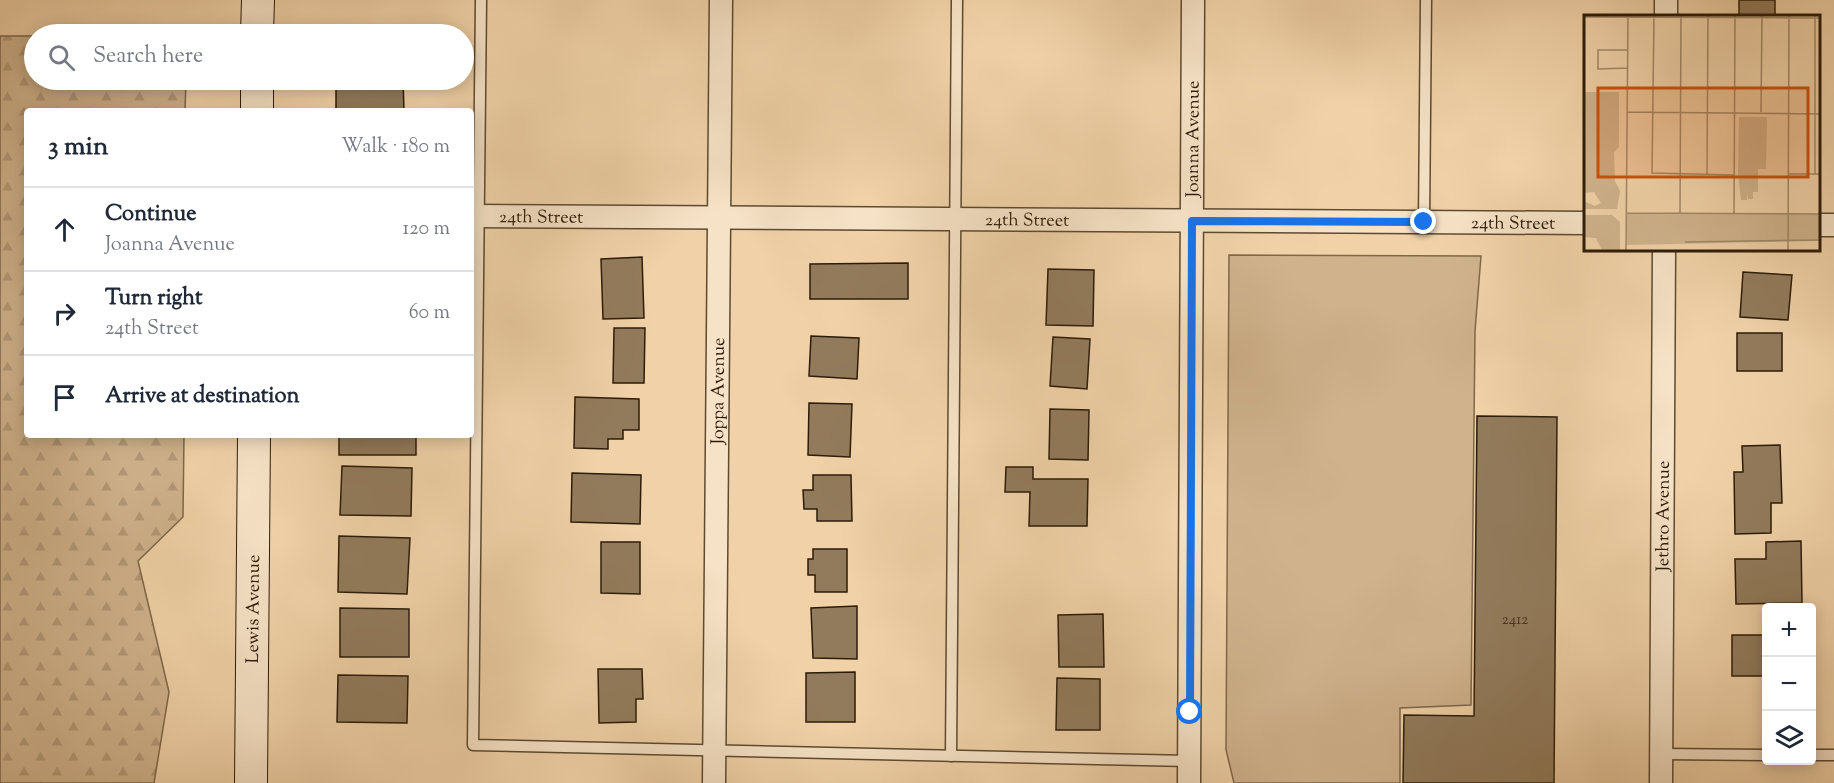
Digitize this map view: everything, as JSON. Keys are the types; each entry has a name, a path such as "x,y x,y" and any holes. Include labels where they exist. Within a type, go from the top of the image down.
{"main road":[{"path":"257,24 258,0"},
{"path":"257,90 257,108"},
{"name":"Lewis Avenue","path":"251,783 254,438"}],"street":[{"name":"Joppa Avenue","path":"714,783 721,0"},
{"name":"Joanna Avenue","path":"1189,772 1193,0"},
{"name":"24th Street","path":"475,216 1584,223"},
{"name":"Jethro Avenue","path":"1661,783 1664,250"}],"lane":[{"path":"482,0 475,216 473,745 951,756 1189,772"},
{"path":"951,756 957,0"},
{"path":"1424,222 1426,0"},
{"path":"1661,754 1762,755"},
{"path":"1816,755 1834,755"}],"green space":[{"path":"0,36 24,36 24,90 186,90 185,108 24,108 24,438 184,438 183,517 138,561 169,692 154,783 0,783"},
{"path":"1229,255 1481,256 1475,331 1471,705 1400,708 1400,783 1234,783 1226,750"}],"building":[{"path":"1739,0 1775,0 1775,15 1739,15"},
{"path":"336,90 403,90 404,108 336,108"},
{"path":"642,257 644,318 603,319 601,259"},
{"path":"908,263 908,299 810,299 810,264"},
{"path":"1048,269 1094,270 1093,326 1046,325"},
{"path":"1743,272 1792,275 1788,320 1740,317"},
{"path":"614,328 645,328 644,383 613,383"},
{"path":"1737,333 1782,333 1782,371 1737,371"},
{"path":"811,336 859,338 857,379 809,376"},
{"path":"1053,337 1090,339 1087,389 1050,386"},
{"path":"575,397 639,399 639,430 623,430 623,439 608,439 608,449 574,448"},
{"path":"809,403 852,404 850,457 808,455"},
{"path":"1050,409 1089,410 1088,460 1049,459"},
{"path":"1477,416 1557,417 1554,783 1403,783 1404,715 1474,716"},
{"path":"339,438 416,438 416,455 339,455"},
{"path":"1780,445 1782,503 1771,503 1771,533 1735,534 1734,472 1743,472 1742,446"},
{"path":"342,466 412,468 411,516 340,515"},
{"path":"1006,467 1033,467 1033,479 1088,479 1087,526 1029,526 1030,492 1005,492"},
{"path":"572,473 641,475 640,524 571,522"},
{"path":"813,475 851,475 852,521 817,521 817,509 804,509 803,490 813,490"},
{"path":"339,536 410,538 407,594 338,592"},
{"path":"1801,541 1802,603 1736,604 1735,559 1766,559 1766,542"},
{"path":"601,542 640,542 640,594 601,593"},
{"path":"813,549 847,549 847,592 815,592 815,575 808,575 808,559 813,559"},
{"path":"857,606 857,659 813,658 811,608"},
{"path":"340,608 409,609 409,657 340,657"},
{"path":"1103,614 1104,667 1059,667 1058,615"},
{"path":"1732,635 1762,635 1762,676 1732,676"},
{"path":"598,669 642,669 643,699 636,699 636,722 599,723"},
{"path":"855,672 855,722 806,722 806,673"},
{"path":"338,675 408,676 407,723 337,722"},
{"path":"1057,678 1100,679 1100,730 1056,730"}],"route":[{"path":"1190,712 1192,221 1424,222"}]}
